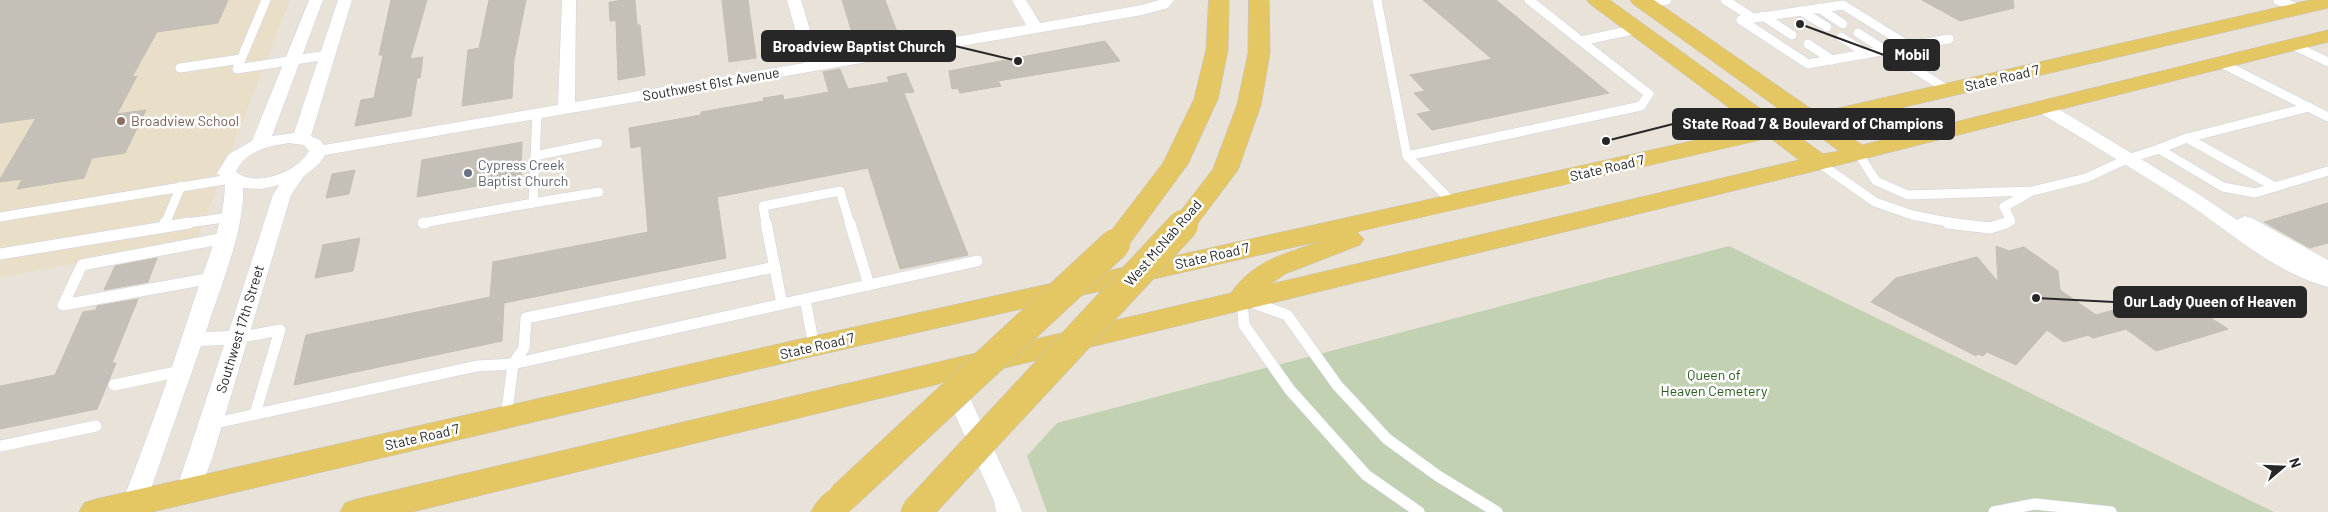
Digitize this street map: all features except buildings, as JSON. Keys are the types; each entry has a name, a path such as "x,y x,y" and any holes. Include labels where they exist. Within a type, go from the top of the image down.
{"main road":[{"path":"835,505 1115,244 1175,164 1206,99 1218,50 1219,0"},
{"path":"1597,0 1819,163"},
{"path":"1651,1 1858,154"},
{"name":"West McNab Road","path":"916,512 1182,225 1224,170 1249,105 1259,53 1261,2"},
{"name":"State Road 7","path":"96,512 184,501 506,418 814,346 1775,130 2328,2"},
{"path":"374,510 946,370 1858,154 2328,36"},
{"path":"1242,299 1252,284 1275,268 1448,203"}],"street":[{"path":"260,144 316,0"},
{"path":"301,139 345,0"},
{"path":"566,109 569,0"},
{"path":"794,0 813,67"},
{"path":"1019,0 1035,28"},
{"name":"Southwest 61st Avenue","path":"318,150 1142,10 1165,2"},
{"path":"2043,107 2126,160 2193,199 2267,250 2301,270 2328,281"},
{"path":"132,508 193,339 236,200 232,180 226,173 228,166 234,158 260,144 275,140 301,139 316,145 318,150 313,161 298,171 264,182 245,184 232,180"},
{"name":"Southwest 17th Street","path":"184,501 211,424 282,195 298,171"},
{"path":"2193,199 2209,204 2328,268"},
{"path":"193,339 237,338"},
{"path":"946,370 1006,501 1009,512"}],"lane":[{"path":"266,0 237,69 327,55"},
{"path":"1377,0 1407,156 1448,203"},
{"path":"1407,156 1642,106 1649,94 1529,0"},
{"path":"1724,0 1752,18"},
{"path":"2278,0 2299,9"},
{"path":"1909,46 1843,5 1741,20 1808,64 1949,39"},
{"path":"1819,8 1843,24"},
{"path":"1801,11 1827,27"},
{"path":"1763,16 1792,35"},
{"path":"1581,41 1637,29"},
{"path":"1858,33 1948,90"},
{"path":"1841,37 1867,54"},
{"path":"1808,44 1832,60"},
{"path":"2292,45 2328,62"},
{"path":"180,68 241,59"},
{"path":"2221,63 2328,116"},
{"path":"1858,154 1876,181 1908,195 2033,191 2086,178 2126,160 2159,150 2187,138 2309,107"},
{"path":"533,204 537,114"},
{"path":"2187,138 2275,187"},
{"path":"535,156 598,143"},
{"path":"2159,150 2223,187 2255,193 2328,172"},
{"path":"1819,163 1874,202 1935,221 1990,228 2011,221 2004,207 2033,191"},
{"path":"0,217 181,186 232,180"},
{"path":"164,226 181,186"},
{"path":"782,304 763,206 840,191 869,286"},
{"path":"423,223 599,192"},
{"path":"0,254 164,226 231,217"},
{"path":"212,278 63,305 82,265 225,238"},
{"path":"211,424 477,366 513,364 977,261"},
{"path":"506,418 513,364 524,348 526,318 775,266"},
{"path":"805,299 814,346"},
{"path":"1420,512 1366,475 1290,390 1244,325 1242,299 1287,315 1337,385 1387,439 1491,511"},
{"path":"237,338 280,330 255,414"},
{"path":"114,384 182,371"},
{"path":"0,446 96,426"},
{"path":"1994,512 2035,504 2110,512"}],"shaded area":[{"name":"Broadview School","path":"0,0 290,0 196,242 0,277"}],"green space":[{"name":"Queen of Heaven Cemetery","path":"1729,246 2274,512 1047,512 1027,456 1057,423"}],"place":[{"name":"Mobil","path":"1800,24"},
{"name":"Broadview Baptist Church","path":"1018,61"},
{"name":"Broadview School","path":"121,121"},
{"name":"State Road 7 & Boulevard of Champions","path":"1606,141"},
{"name":"Cypress Creek Baptist Church","path":"468,173"},
{"name":"Our Lady Queen of Heaven","path":"2036,298"}]}
